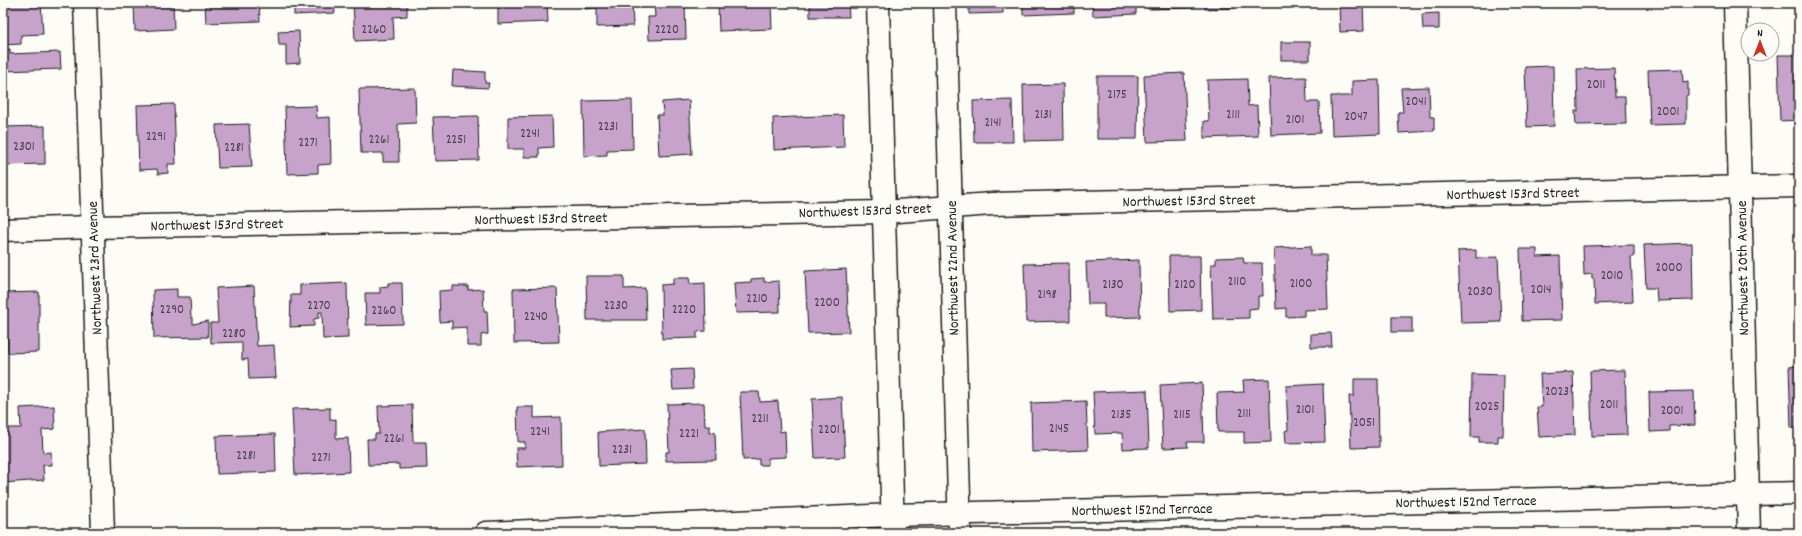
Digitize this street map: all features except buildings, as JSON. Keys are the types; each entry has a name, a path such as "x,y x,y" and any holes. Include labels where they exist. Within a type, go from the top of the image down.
{"street":[{"name":"Northwest 23rd Avenue","path":"85,3 103,533"},
{"path":"878,3 893,524"},
{"name":"Northwest 22nd Avenue","path":"945,3 960,523"},
{"name":"Northwest 20th Avenue","path":"1735,3 1749,533"},
{"name":"Northwest 153rd Street","path":"3,230 884,212 992,204 1799,186"},
{"name":"Northwest 152nd Terrace","path":"486,533 960,523 1799,493"}]}
